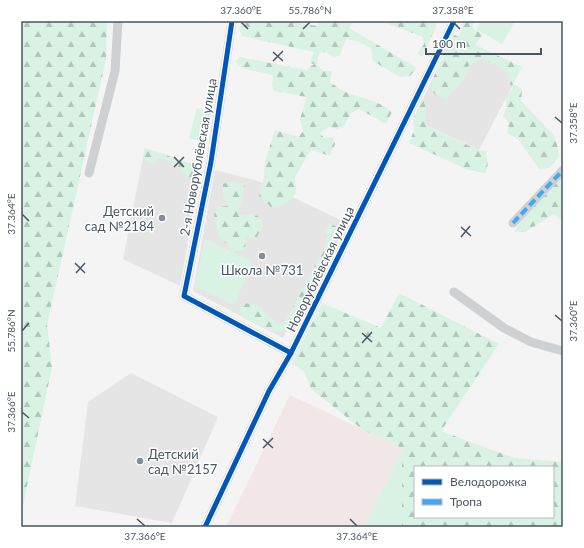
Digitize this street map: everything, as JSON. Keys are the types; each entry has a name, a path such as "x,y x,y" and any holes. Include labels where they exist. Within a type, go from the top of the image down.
{"street":[{"path":"89,173 115,71 118,21"},
{"name":"2-я Новорублёвская улица","path":"232,21 211,162 184,296 291,353"},
{"name":"Новорублёвская улица","path":"205,527 266,398 291,353 454,21"},
{"path":"513,223 563,170"},
{"path":"454,292 504,328 531,342 563,351"}],"shaded area":[{"path":"454,35 522,67 479,150 413,119"},
{"name":"Детский сад №2184","path":"145,148 201,167 180,286 123,259"},
{"name":"Школа №731","path":"215,170 258,181 343,221 283,338 193,291"},
{"name":"Детский сад №2157","path":"131,373 218,417 172,523 75,506 88,402"},
{"path":"290,395 402,448 365,527 226,527"}],"green space":[{"path":"21,21 107,21 106,59 47,325 52,367 21,515"},
{"path":"243,21 288,21 317,26 319,21 354,21 349,28 417,68 410,76 400,77 373,61 371,48 357,41 346,39 340,55 334,57 325,52 319,53 317,65 323,71 332,71 330,81 337,87 377,103 392,112 386,124 359,109 351,113 344,126 337,129 329,127 320,133 324,138 333,137 335,144 330,156 311,150 295,177 296,193 286,204 271,207 259,196 264,177 265,161 275,130 299,137 303,131 300,119 307,97 274,91 272,85 273,75 242,68 235,61 240,57 306,70 314,64 310,63 314,52 242,36 239,29"},
{"path":"381,21 434,21 437,24 422,57 417,54 424,44 423,37"},
{"path":"464,21 474,21 473,28 483,35 475,45 522,67 512,86 509,83 509,74 496,65 482,59 468,66 464,79 447,99 437,96 432,91 432,80 454,35 459,37"},
{"path":"481,21 515,21 502,44 476,29"},
{"path":"515,84 522,90 521,101 554,135 559,157 549,168 539,169 518,139 507,133 509,124 503,116 506,109 506,98"},
{"path":"423,98 426,109 425,125 478,150 486,151 488,164 485,173 468,170 409,143 414,130 413,119"},
{"path":"197,108 211,113 203,142 189,138"},
{"path":"145,148 201,167 199,177 188,178 174,163 170,161 159,158 153,164 143,159"},
{"path":"563,175 563,222 554,214 525,232 514,232 525,215"},
{"path":"232,181 245,184 238,216 250,214 258,216 264,226 256,238 246,237 245,250 233,252 226,243 219,238 214,215 217,207 229,206 223,197 223,184"},
{"path":"329,224 336,226 341,232 338,244 294,326 281,332 267,330 241,316 239,310 244,303 257,305 278,324 284,324 324,248 327,237 326,230"},
{"path":"205,239 252,261 235,305 195,286"},
{"path":"399,293 499,344 441,431 514,458 563,462 563,527 402,527 402,448 363,430 311,389 304,371 292,364 322,303 381,328"},
{"path":"402,448 402,527 365,527"}],"marked path":[{"path":"513,223 563,170"}],"cycle path":[{"path":"232,21 211,162 184,296 291,353"},
{"path":"205,527 269,391 291,353 454,21"}],"place":[{"name":"Детский сад №2184","path":"162,218"},
{"name":"Школа №731","path":"262,256"},
{"name":"Детский сад №2157","path":"140,461"}]}
